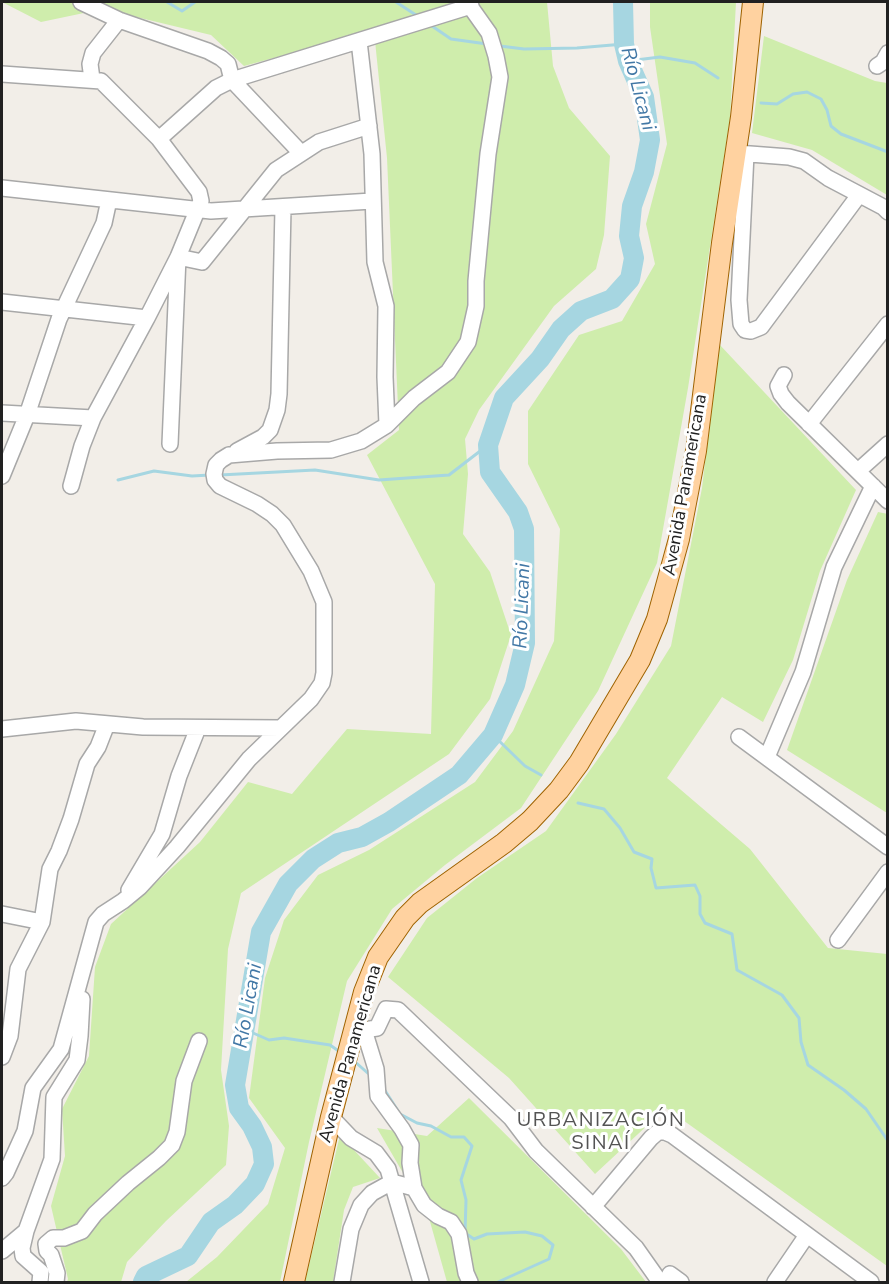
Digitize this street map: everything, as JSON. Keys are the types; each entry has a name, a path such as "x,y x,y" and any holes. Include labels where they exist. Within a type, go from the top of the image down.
{"main road":[{"name":"Avenida Panamericana","path":"294,1282 331,1117 357,1029 368,982 378,957 405,918 420,903 504,843 530,821 559,790 579,763 640,660 657,619 679,539 696,451 740,153 741,117 753,2"}],"street":[{"path":"81,2 119,20 208,51 228,64 232,80 301,153"},
{"path":"159,139 216,88 232,80 469,4 489,33 500,77 488,154 476,281 476,306 468,342 448,372 414,398 387,425 361,441 331,450 229,455"},
{"path":"92,79 90,64 93,53 119,20"},
{"path":"359,41 372,154 375,262 386,306 387,425"},
{"path":"877,66 883,63 888,53"},
{"path":"2,74 102,81 159,139 199,192 201,201 178,257 93,418 82,446 71,486"},
{"path":"178,257 202,262 276,170 319,142 369,126"},
{"path":"860,195 761,327 751,331 745,330 741,324 739,300 740,153 789,157 804,161 860,195 888,212"},
{"path":"2,188 211,211 372,201"},
{"path":"2,476 27,415 63,309 104,223 109,200"},
{"path":"2,1178 25,1131 33,1088 61,1048 96,922 140,886 177,847 249,759 311,699 322,683 324,602 311,571 283,525 272,514 257,504 229,492 215,480 214,474 216,465 221,460 263,437 270,430 277,410 283,208"},
{"path":"170,444 178,257"},
{"path":"2,302 147,318"},
{"path":"809,424 888,324"},
{"path":"784,375 778,386 781,394 888,501"},
{"path":"2,413 93,418"},
{"path":"858,471 888,444"},
{"path":"767,757 803,672 834,567 873,486"},
{"path":"2,729 76,721 143,727 281,728"},
{"path":"2,1057 10,1036 18,969 42,922 50,869 71,819 87,764 98,747 107,724"},
{"path":"123,901 162,834 179,776 198,728"},
{"path":"739,737 888,847"},
{"path":"838,940 888,872"},
{"path":"2,914 42,922"},
{"path":"40,1282 41,1272 23,1256 22,1248 52,1159 54,1097 77,1060 83,966"},
{"path":"470,1282 466,1274 459,1234 452,1222 438,1216 424,1205 414,1188 410,1163 411,1145 378,1096 376,1069 357,1029 377,1028 386,1009 398,1011 511,1118 536,1151 670,1280"},
{"path":"56,1282 57,1273 46,1244 53,1238 64,1238 82,1231 95,1215 172,1144 177,1132 184,1081 199,1041"},
{"path":"331,1117 351,1138 376,1153 388,1169 421,1282"},
{"path":"593,1207 651,1138 657,1132 665,1132 871,1282"},
{"path":"342,1282 351,1229 361,1204 372,1193 392,1182 414,1188"},
{"path":"2,1251 26,1231"},
{"path":"775,1282 807,1235"}],"green space":[{"path":"2,2 547,2 553,66 569,108 610,156 604,235 596,269 554,306 479,410 465,439 468,474 463,534 490,572 511,635 490,699 449,754 241,893 228,949 221,1070 229,1126 226,1165 166,1221 127,1262 121,1282 67,1282 51,1206 65,1156 62,1109 89,1056 95,967 111,924 200,842 248,782 292,794 347,729 431,734 435,584 367,455 399,430 387,158 374,31 244,66 211,35 103,9 41,22"},
{"path":"650,2 736,2 730,118 688,388 657,563 598,691 521,808 445,865 392,909 347,981 309,1142 280,1282 186,1282 217,1257 268,1204 285,1148 249,1098 265,978 284,920 318,875 369,850 475,782 513,731 554,641 560,529 528,464 528,411 579,335 622,321 655,264 646,224 667,144 650,27"},
{"path":"764,36 875,81 887,83 887,195 812,150 752,133"},
{"path":"719,344 856,490 820,571 793,660 763,722 722,697 667,778 750,849 828,948 887,954 887,1266 666,1108 595,1174 509,1078 388,977 427,918 477,878 546,831 616,734 671,646 702,488"},
{"path":"878,512 888,514 887,813 787,750 847,580"},
{"path":"469,1098 621,1249 646,1282 447,1282 429,1218 377,1128 427,1136"},
{"path":"340,1135 380,1178 353,1187 344,1210 333,1282 305,1282"}],"waterway":[{"path":"167,2 182,11 195,2"},
{"path":"396,2 419,17"},
{"name":"Río Licani","path":"143,1282 146,1276 188,1256 211,1222 235,1205 255,1184 264,1164 262,1147 252,1126 239,1108 235,1085 261,932 288,884 313,859 338,843 362,837 389,822 459,775 493,735 515,685 525,643 524,529 518,512 490,472 488,445 504,398 540,359 561,329 581,311 612,299 630,279 634,258 629,236 632,206 644,172 650,140 644,97 628,61 624,44 623,2"},
{"path":"429,24 451,39 487,44"},
{"path":"500,46 524,49 624,44"},
{"path":"628,61 660,57 695,63 718,78"},
{"path":"761,103 777,104 793,94 807,92 821,99 827,110 831,126 841,134 888,152"},
{"path":"220,475 315,470 379,480 449,475 488,445"},
{"path":"118,480 154,471 192,476 210,475"},
{"path":"493,735 525,766 541,775"},
{"path":"578,803 604,809 620,828 634,852 652,859 651,868 656,888 695,885 700,896 700,914 705,923 732,934 737,970 782,995 799,1018 801,1042 808,1065 844,1090 866,1109 888,1141"},
{"path":"244,1029 269,1040 284,1038 330,1045 340,1052"},
{"path":"353,1060 371,1076"},
{"path":"384,1089 400,1114 417,1123 431,1126 451,1137 464,1137 472,1146 461,1180 466,1200 465,1233 474,1239 487,1234 525,1232 542,1236 553,1245 549,1259 498,1282"}],"district":[{"name":"URBANIZACIÓN SINAÍ","path":"601,1132"}]}
